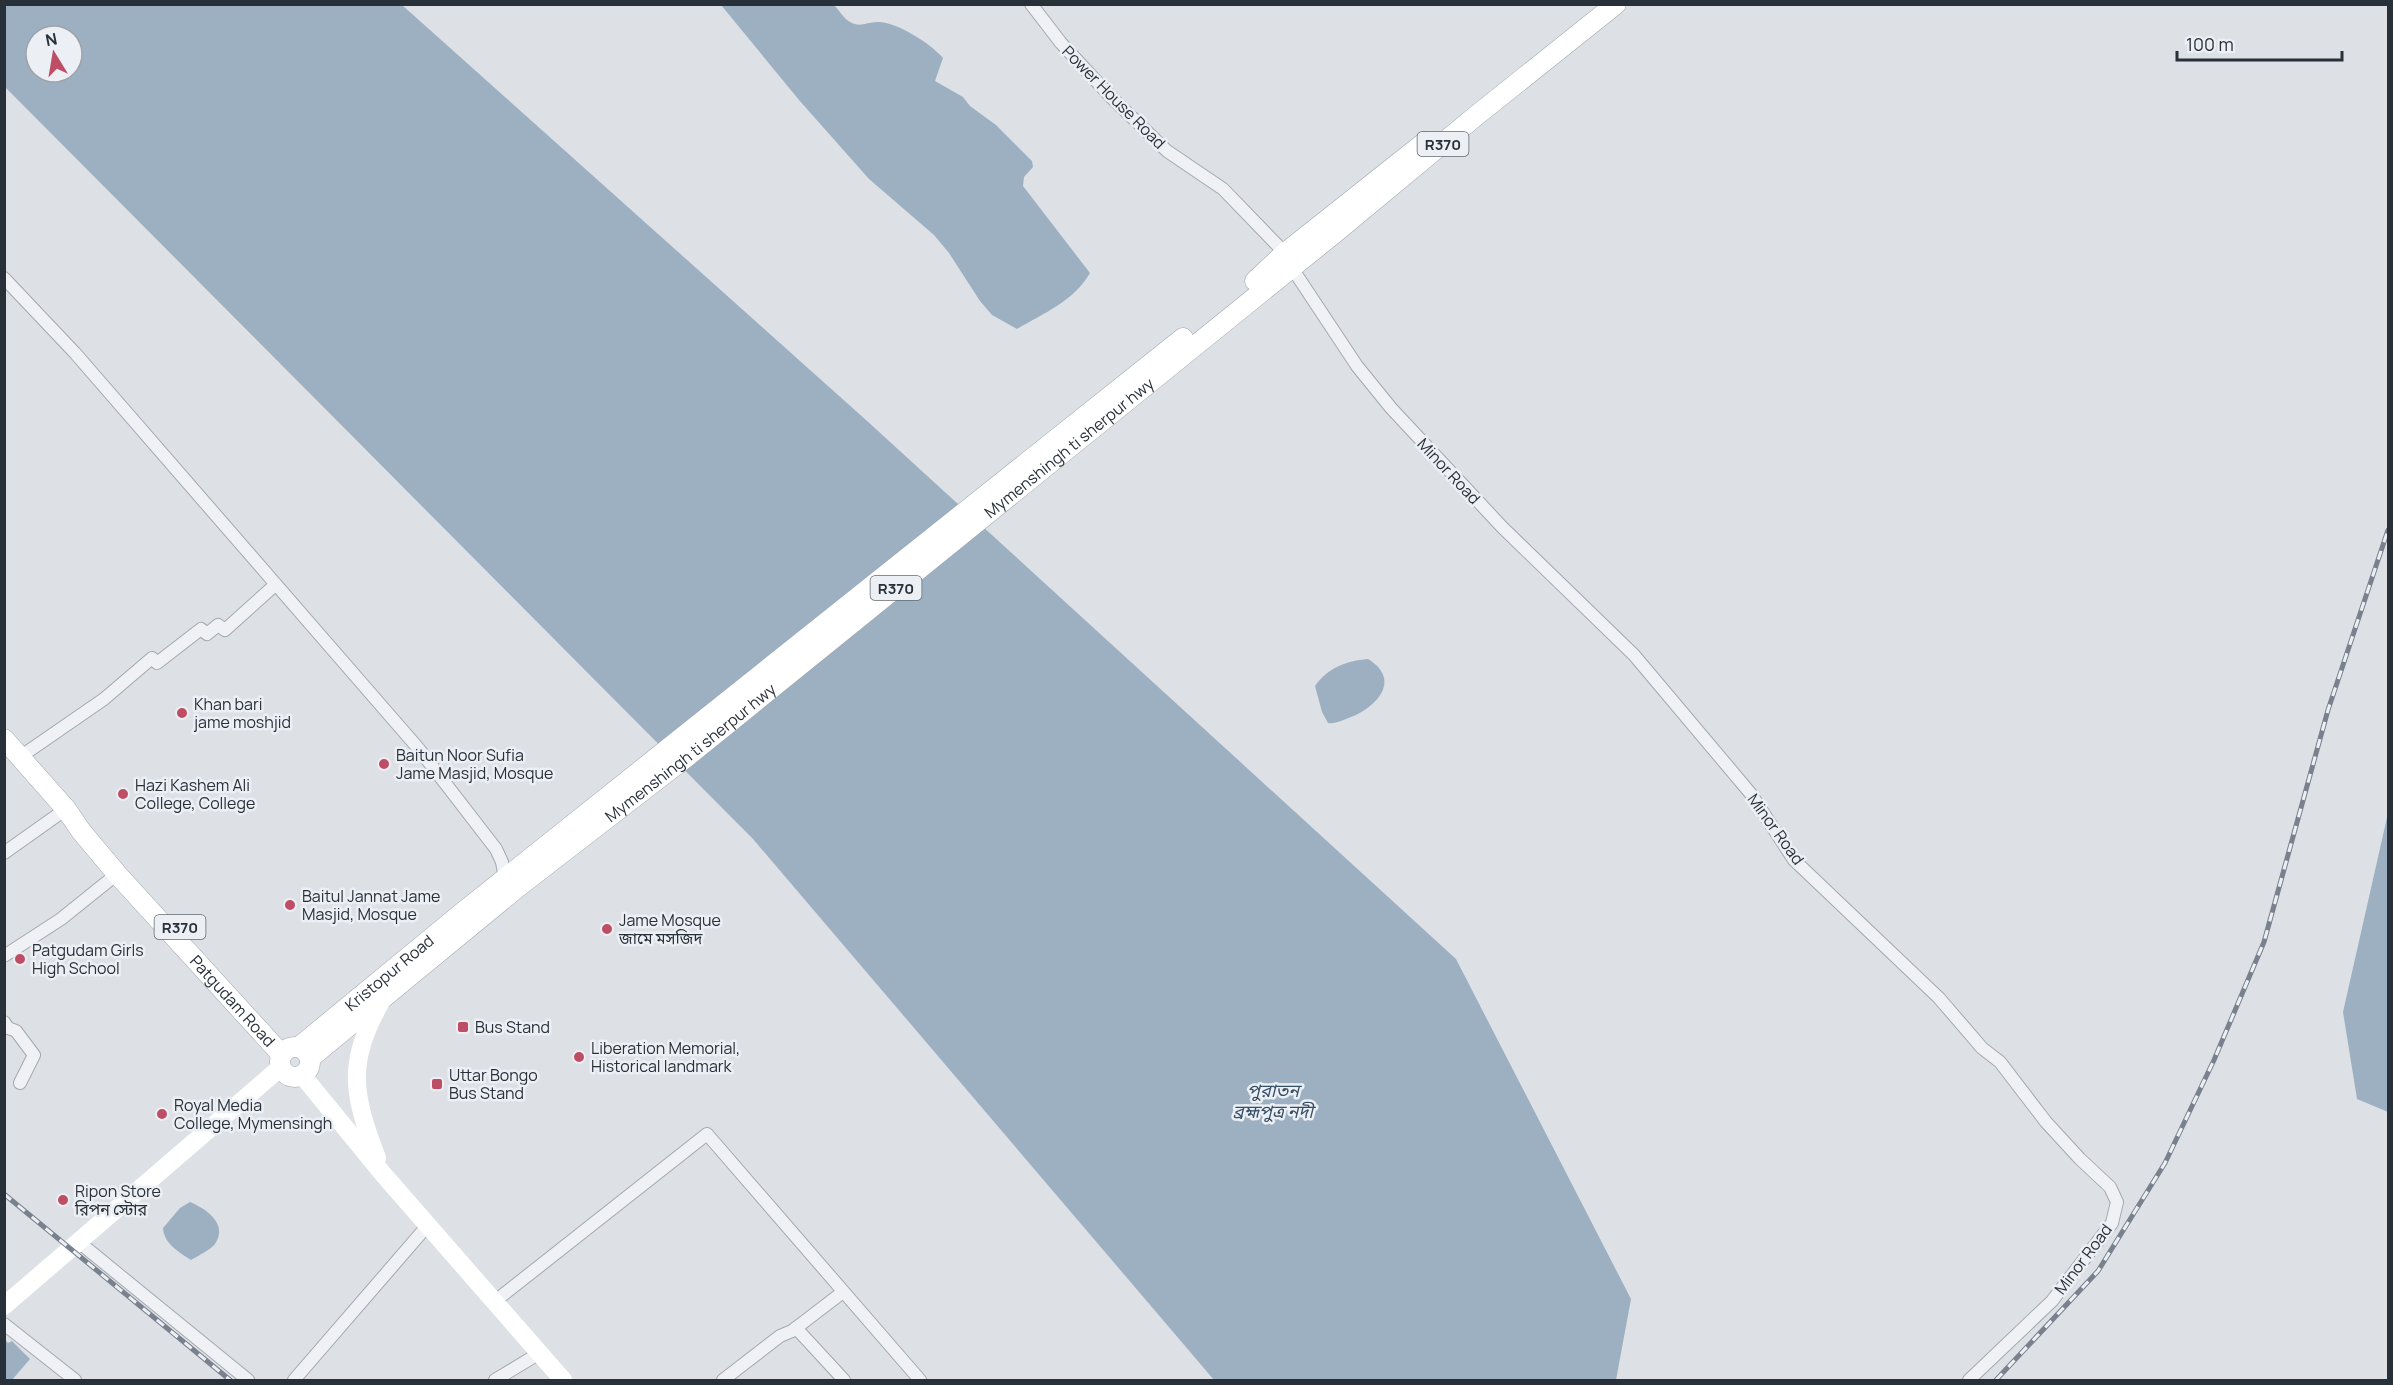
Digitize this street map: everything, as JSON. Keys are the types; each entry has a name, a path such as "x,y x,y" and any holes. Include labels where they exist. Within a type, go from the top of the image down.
{"main road":[{"name":"Mymenshingh ti sherpur hwy","path":"511,881 1266,279 1595,4"},
{"name":"Mymenshingh ti sherpur hwy","path":"1288,260 1477,115 1616,4"},
{"name":"Patgudam Road","path":"4,739 66,809 117,874 294,1058"},
{"name":"Patgudam Road","path":"66,809 87,825 294,1058"},
{"name":"Kristopur Road","path":"294,1058 383,999 511,881"},
{"name":"Kristopur Road","path":"7,1301 80,1243 294,1058 511,881"},
{"path":"382,1174 362,1118 357,1080 358,1058 363,1036 383,999"},
{"path":"294,1058 382,1174 563,1380"}],"street":[{"name":"Power House Road","path":"1031,4 1061,43 1112,98 1167,150 1223,189 1288,260"},
{"name":"Minor Road","path":"1288,260 1357,366 1390,408 1502,527 1634,655 1751,794 1794,860 1939,998 1982,1048 2000,1062 2046,1122 2110,1187 2117,1202 2112,1223 2052,1301 1969,1380"},
{"path":"4,278 75,353 432,767 496,849 511,881"},
{"path":"21,757 104,699 152,658 157,663 201,629 207,634 218,625 225,630 274,585"},
{"path":"4,853 66,809"},
{"path":"4,956 61,919 117,874"},
{"path":"4,1022 8,1028 16,1031 34,1055 20,1083"},
{"path":"494,1302 707,1134 920,1380"},
{"path":"294,1380 428,1225"},
{"path":"80,1243 248,1380"},
{"path":"723,1380 843,1292"},
{"path":"4,1324 75,1380"},
{"path":"796,1328 844,1380"},
{"path":"495,1380 538,1354"}],"water":[{"name":"পুরাতন ব্রহ্মপুত্র নদী","path":"4,5 402,5 866,420 1456,959 1631,1299 1616,1380 1214,1380 753,839 5,87"},
{"path":"721,5 834,5 846,19 854,24 877,22 894,25 930,46 943,58 935,81 963,97 970,106 996,125 1032,161 1033,167 1024,177 1023,186 1090,273 1083,283 1058,306 1017,329 992,315 934,235 869,179 799,100"},
{"path":"1368,659 1379,668 1384,676 1381,694 1375,702 1356,715 1328,723 1322,712 1315,686 1320,679 1338,666"},
{"path":"2388,813 2388,1112 2357,1099 2343,1012"},
{"path":"190,1202 208,1213 219,1230 219,1237 215,1244 191,1260 169,1243 163,1228 180,1208"},
{"path":"5,1340 8,1343 12,1341 30,1359 12,1380 5,1380"}],"railway":[{"path":"1996,1380 2098,1271 2165,1163 2214,1060 2264,942 2328,710 2388,530"},
{"path":"4,1194 230,1380"}],"place":[{"name":"Khan bari jame moshjid","path":"182,713"},
{"name":"Baitun Noor Sufia Jame Masjid, Mosque","path":"384,764"},
{"name":"Hazi Kashem Ali College, College","path":"123,794"},
{"name":"Baitul Jannat Jame Masjid, Mosque","path":"290,905"},
{"name":"Jame Mosque জামে মসজিদ","path":"607,929"},
{"name":"Patgudam Girls High School","path":"20,959"},
{"name":"Bus Stand","path":"463,1027"},
{"name":"Liberation Memorial, Historical landmark","path":"579,1057"},
{"name":"Uttar Bongo Bus Stand","path":"437,1084"},
{"name":"Royal Media College, Mymensingh","path":"162,1114"},
{"name":"Ripon Store রিপন স্টোর","path":"63,1200"}]}
